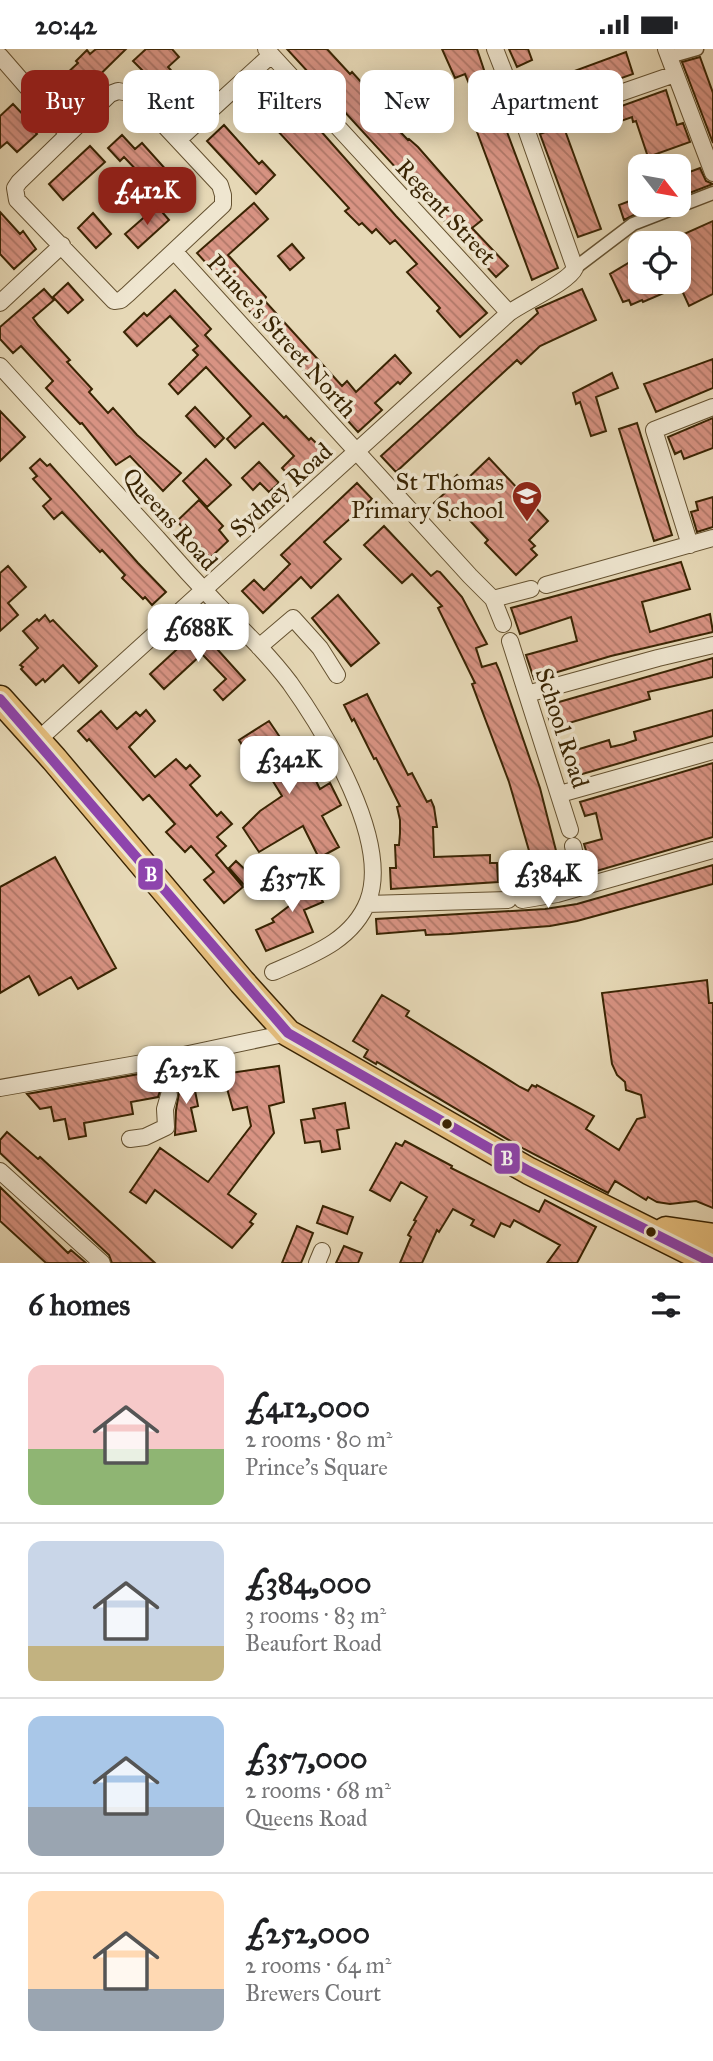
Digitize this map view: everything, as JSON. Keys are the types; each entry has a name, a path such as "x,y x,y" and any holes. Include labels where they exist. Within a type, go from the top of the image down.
{"highway":[{"path":"0,699 288,1033 529,1171 712,1263"},
{"path":"640,1226 713,1237"}],"street":[{"path":"495,49 503,70"},
{"path":"697,49 667,53 713,173"},
{"path":"178,140 268,52"},
{"name":"Regent Street","path":"268,52 509,313"},
{"path":"0,57 68,134"},
{"path":"623,92 675,74"},
{"path":"127,91 135,94 220,185 223,205 121,300 114,301 18,200 15,188 19,182 68,134 110,94 127,91"},
{"path":"527,133 575,268 633,224 713,193"},
{"path":"0,303 62,245"},
{"name":"Prince's Street North","path":"174,251 357,452"},
{"name":"Sydney Road","path":"38,740 509,313 567,279 575,268"},
{"name":"Queens Road","path":"0,366 259,647 303,702 361,811 371,844 372,883 367,904 339,939 272,972"},
{"path":"690,545 654,430 713,407"},
{"path":"357,452 493,599 503,624"},
{"path":"493,599 713,538"},
{"path":"259,647 293,618 320,648 337,675"},
{"name":"School Road","path":"510,641 560,794 582,886"},
{"path":"527,694 658,657 713,645"},
{"path":"560,794 713,751"},
{"path":"367,904 515,900 557,894 713,850"},
{"path":"0,1088 164,1059 288,1033"},
{"path":"130,1139 153,1134 166,1127 165,1109 169,1087 164,1059"},
{"path":"0,1171 102,1263"}],"building":[{"path":"96,49 126,49 105,70 70,70 87,50 90,54"},
{"path":"146,49 172,49 179,57 168,67 171,70 142,70 133,61"},
{"path":"287,49 327,49 350,74 352,72 360,81 360,129 346,113 346,70 306,70"},
{"path":"442,49 477,49 484,70 468,70 468,81 465,74 455,78 454,70 451,70"},
{"path":"509,49 528,49 532,60 517,67"},
{"path":"626,52 633,74 623,78 623,70 577,70"},
{"path":"700,57 713,93 713,143 682,62"},
{"path":"666,90 677,125 683,123 690,142 656,154 647,154 636,121 633,122 632,117 623,120 623,105"},
{"path":"13,104 21,112 21,133 37,134 17,152 7,142 0,148 0,116"},
{"path":"224,125 259,164 262,161 275,175 256,194 207,141 219,133"},
{"path":"280,133 323,133 487,313 460,337 437,311 440,308 407,272 417,264 395,240 390,244 376,229 372,233 362,223 359,225 345,211 349,208"},
{"path":"364,133 401,133 418,147 482,220 472,228 508,266 496,277"},
{"path":"477,133 507,133 558,268 532,280"},
{"path":"566,133 601,229 578,237 540,134"},
{"path":"122,135 135,149 142,143 177,182 162,197 124,157 120,161 108,148"},
{"path":"90,146 105,162 63,200 49,184"},
{"path":"700,168 706,181 713,184 691,192 691,171"},
{"path":"628,202 630,217 624,220 619,205"},
{"path":"254,203 268,219 228,255 266,297 264,300 342,386 347,381 356,392 395,355 411,373 375,403 382,410 358,432 339,411 343,407 326,388 322,391 197,253"},
{"path":"157,206 169,220 138,248 125,234"},
{"path":"0,212 20,234 23,231 36,249 14,269 0,254"},
{"path":"93,213 111,234 96,248 78,228"},
{"path":"713,221 713,294 689,306 684,294 691,294 691,231"},
{"path":"292,244 304,258 290,270 278,256"},
{"path":"628,263 628,294 662,294 631,305 629,300 623,302 610,274"},
{"path":"68,283 83,300 68,313 53,297"},
{"path":"44,289 54,300 33,318 38,325 70,360 67,362 92,389 89,392 108,413 113,408 137,435 181,473 163,491 130,456 116,465 82,423 80,424 46,388 53,381 21,346 13,353 0,339 0,327"},
{"path":"582,289 596,320 540,346 521,364 517,360 396,472 381,456 538,313 536,309"},
{"path":"175,290 211,329 205,335 284,418 286,416 309,440 311,438 323,450 292,479 282,468 294,456 263,423 235,448 227,439 251,416 206,367 178,394 169,384 198,355 193,350 198,346 170,316 137,346 124,332 144,313 147,316"},
{"path":"713,359 713,388 656,412 644,384"},
{"path":"612,373 618,388 596,397 606,431 591,436 580,402 576,404 573,393"},
{"path":"195,407 224,438 215,447 186,416"},
{"path":"0,411 25,437 0,461"},
{"path":"713,418 713,448 684,459 681,451 675,454 668,437"},
{"path":"637,423 672,535 654,541 619,429"},
{"path":"489,458 548,521 529,540 535,546 531,549 537,555 516,575 485,543 488,540 461,511 450,520 434,503 446,492 443,489 457,475 464,482"},
{"path":"40,459 47,466 50,464 166,592 152,605 122,578 125,575 62,512 54,519 43,506 51,499 33,479 37,476 30,468"},
{"path":"206,459 231,485 207,507 183,481"},
{"path":"259,462 279,483 269,492 260,483 253,490 242,478"},
{"path":"357,483 372,499 324,542 341,559 311,588 301,577 263,613 242,591 254,580 264,590 290,564 281,555"},
{"path":"713,497 713,527 697,532 691,512 698,510 696,502"},
{"path":"199,500 223,526 219,530 228,541 210,558 177,521"},
{"path":"384,526 431,576 437,571 440,572 462,597 487,644 476,648 482,667 496,663 500,672 540,788 563,878 545,882 544,876 537,878 509,782 472,684 475,683 438,608 442,606 412,574 402,583 364,545"},
{"path":"681,562 690,589 642,602 650,632 710,614 713,632 611,656 534,679 526,655 577,641 571,617 520,634 511,608"},
{"path":"8,566 26,587 8,603 18,615 0,631 0,573"},
{"path":"338,595 379,643 351,666 312,618"},
{"path":"45,615 97,666 79,683 63,665 45,682 43,679 36,685 21,669 23,667 20,665 38,648 23,631"},
{"path":"199,629 245,680 223,700 214,690 226,679 202,654 164,689 150,674"},
{"path":"713,658 713,677 648,692 650,699 552,728 545,706"},
{"path":"367,694 408,775 412,773 427,802 431,800 434,807 437,827 433,827 434,857 490,855 490,863 497,863 498,882 391,889 390,868 396,868 395,845 399,845 400,833 397,807 400,806 376,758 374,759 344,705"},
{"path":"146,710 155,721 129,747 155,777 176,759 186,769 190,765 200,776 190,785 217,816 221,812 232,824 217,837 226,846 216,855 243,887 224,903 204,880 214,872 191,846 185,852 166,832 175,824 149,795 143,800 89,739 87,741 78,731 101,711 117,729 136,712 140,716"},
{"path":"713,710 713,736 572,777 566,753 609,740 611,747 624,744 636,740 634,732"},
{"path":"269,721 309,780 314,777 320,789 330,783 341,805 322,816 339,847 319,858 303,826 259,852 243,828 260,811 282,796 258,757 252,761 239,740"},
{"path":"713,763 713,837 593,872 584,844 602,839 596,813 585,816 580,802"},
{"path":"55,857 116,968 78,989 71,977 39,995 29,976 0,993 0,887"},
{"path":"236,861 266,889 254,896 229,868"},
{"path":"713,865 713,884 577,921 550,926 449,934 426,935 425,930 377,934 376,919 545,909 577,904"},
{"path":"306,871 323,902 304,910 313,932 266,951 256,930 274,922 272,919 293,903 280,884"},
{"path":"707,980 709,1003 713,1003 713,1208 696,1201 670,1204 648,1197 646,1200 615,1181 608,1193 524,1149 377,1062 376,1064 364,1057 368,1050 353,1041 382,995 409,1011 406,1016 520,1087 528,1091 532,1085 537,1085 594,1116 586,1129 619,1150 637,1119 645,1117 641,1095 626,1090 625,1082 617,1075 612,1064 602,993"},
{"path":"279,1066 284,1102 269,1106 274,1133 228,1194 256,1214 250,1222 253,1224 232,1248 155,1190 146,1203 130,1192 160,1148 208,1182 251,1126 247,1107 233,1110 223,1074"},
{"path":"156,1071 161,1088 158,1097 131,1102 133,1114 84,1123 86,1136 69,1139 65,1119 54,1121 51,1107 40,1109 27,1094"},
{"path":"192,1075 198,1106 191,1108 196,1131 175,1135 178,1078"},
{"path":"345,1103 349,1128 337,1130 340,1149 322,1152 320,1141 305,1143 301,1120 315,1118 313,1109"},
{"path":"7,1132 38,1159 40,1157 155,1263 112,1263 109,1255 0,1153 0,1140"},
{"path":"405,1141 452,1166 451,1168 539,1212 545,1200 596,1227 577,1263 547,1263 560,1245 514,1220 510,1227 501,1223 494,1237 471,1225 474,1220 453,1209 439,1232 437,1230 422,1263 400,1263 411,1237 408,1235 416,1221 414,1220 427,1197 401,1182 390,1201 370,1190 396,1143 402,1146"},
{"path":"0,1187 68,1253 71,1250 86,1263 46,1263 0,1221"},
{"path":"323,1206 353,1217 347,1234 317,1223"},
{"path":"297,1226 313,1233 304,1256 301,1263 282,1263"},
{"path":"344,1246 362,1253 358,1263 336,1263"}],"transit line":[{"name":"B","path":"0,699 288,1033 529,1171 713,1263"}],"place":[{"name":"St Thomas Primary School","path":"527,523"}]}
